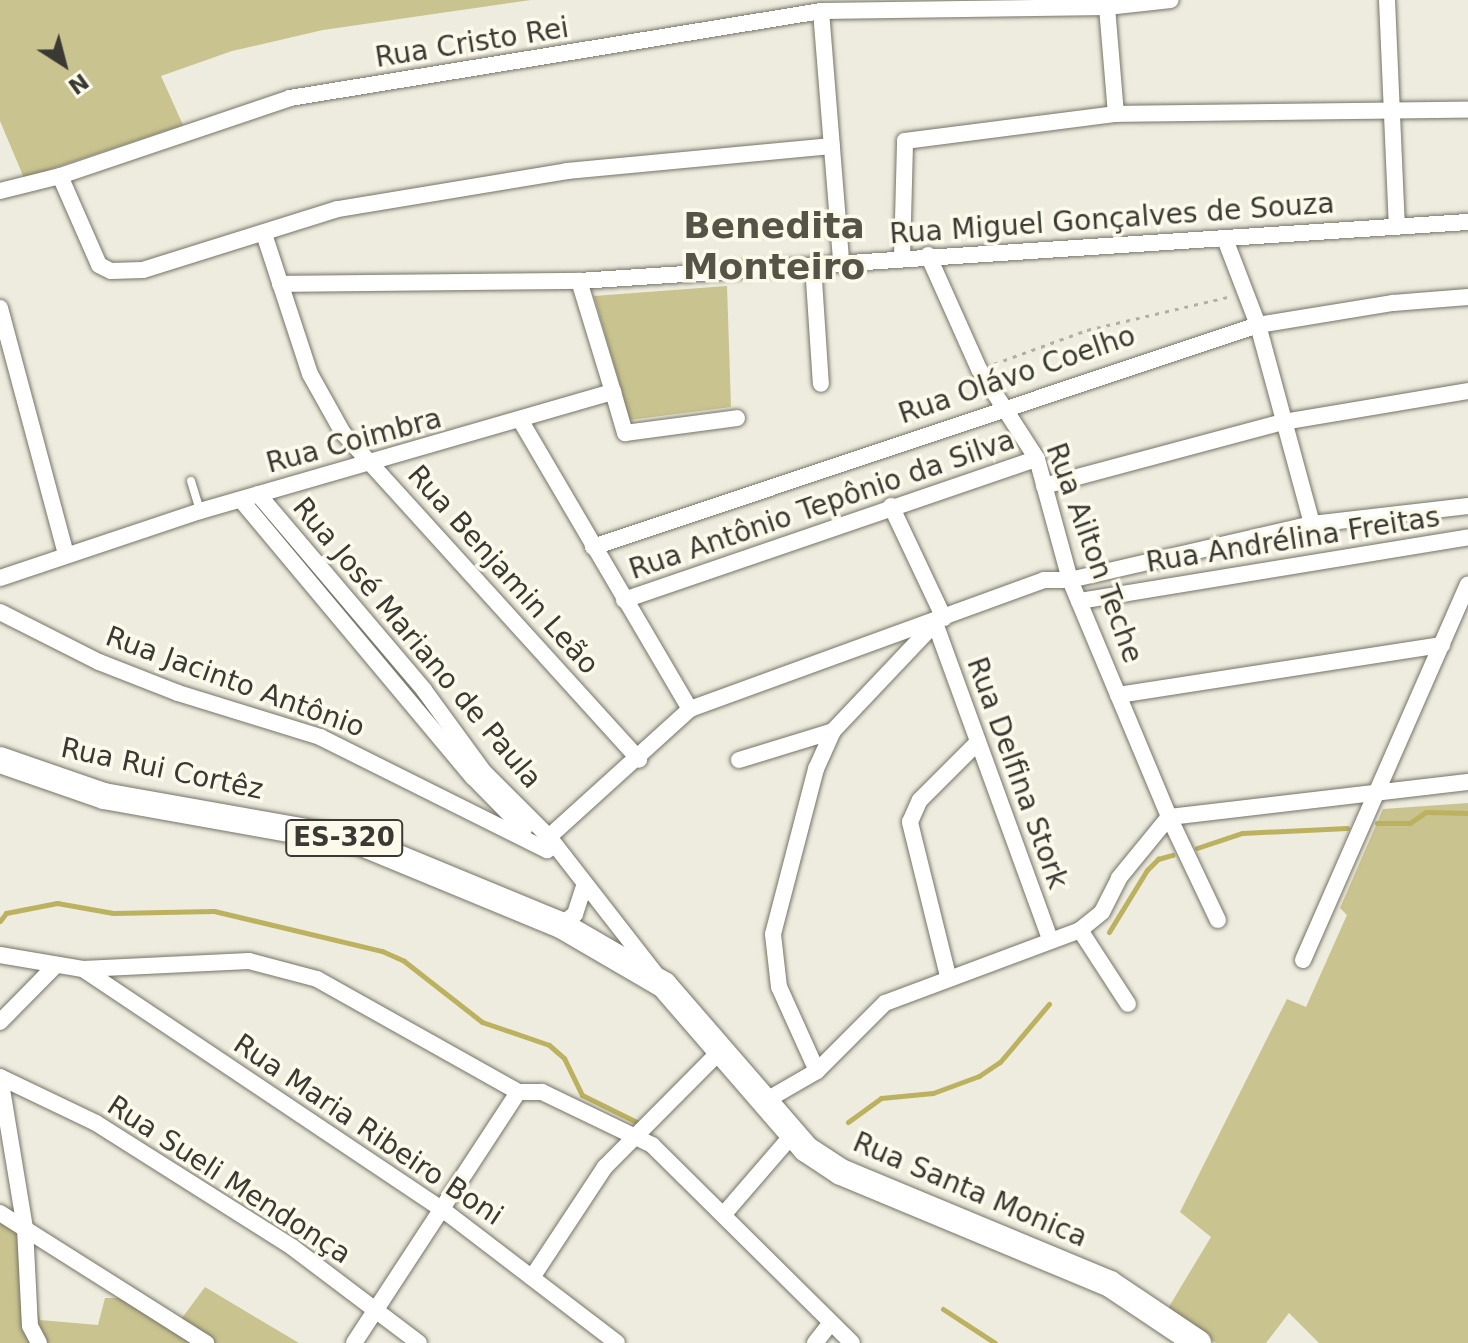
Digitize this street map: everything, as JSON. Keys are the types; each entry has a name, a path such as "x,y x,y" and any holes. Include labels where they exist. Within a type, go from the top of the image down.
{"main road":[{"name":"Rua Rui Cortêz","path":"0,760 104,796 357,841 561,925 664,985"},
{"name":"Rua Santa Monica","path":"664,985 793,1134 841,1172 1110,1284 1198,1343"}],"street":[{"name":"Rua Cristo Rei","path":"0,191 60,176 290,98 821,11 1107,7 1171,0"},
{"path":"1387,0 1397,227"},
{"path":"1107,7 1116,114"},
{"path":"821,11 841,262"},
{"path":"902,258 905,141 1116,114 1391,108 1468,110"},
{"path":"60,176 99,265 111,271 143,270 338,209 567,171 832,146"},
{"name":"Rua Miguel Gonçalves de Souza","path":"280,284 579,281 928,255 1468,222"},
{"name":"Rua Benjamin Leão","path":"264,234 327,410 639,760"},
{"path":"1225,239 1258,325 1312,524"},
{"name":"Rua Ailton Teche","path":"928,255 979,369 1037,459 1070,580 1169,817 1218,920"},
{"path":"813,265 821,384"},
{"path":"579,281 625,433 737,418"},
{"name":"Rua Olávo Coelho","path":"593,547 1003,407 1258,325 1393,303 1468,297"},
{"path":"0,308 66,554"},
{"path":"1044,486 1283,422 1468,391"},
{"name":"Rua Coimbra","path":"0,578 200,511 371,461 522,423 613,392"},
{"path":"522,423 690,709"},
{"name":"Rua Antônio Tepônio da Silva","path":"624,600 891,506 1037,459"},
{"name":"Rua José Mariano de Paula","path":"258,494 320,580"},
{"name":"Rua José Mariano de Paula","path":"241,500 320,580 418,695 478,774 540,840"},
{"path":"817,1071 779,987 773,934 816,769 833,731 939,620 891,506"},
{"name":"Rua Andrélina Freitas","path":"540,840 639,760 690,709 1044,580 1070,580 1312,524 1468,506"},
{"name":"Rua Andrélina Freitas","path":"1079,601 1468,537"},
{"path":"1303,960 1468,585"},
{"name":"Rua Jacinto Antônio","path":"0,612 99,662 320,737 540,840 567,863"},
{"name":"Rua Delfina Stork","path":"939,620 978,742 1051,941"},
{"path":"1118,695 1442,645"},
{"path":"739,760 833,731"},
{"path":"948,976 910,822 920,800 978,742"},
{"path":"454,799 478,774"},
{"path":"765,1101 817,1071 885,1003 948,976 1080,930 1102,912 1119,878 1169,817 1468,782"},
{"name":"Rua Santa Monica","path":"567,863 664,985"},
{"path":"561,925 575,914 585,884"},
{"path":"1080,930 1128,1004"},
{"path":"0,955 54,967 83,969 249,961 317,979 518,1092 542,1092 631,1138 652,1145 852,1343"},
{"path":"0,1022 54,967"},
{"name":"Rua Maria Ribeiro Boni","path":"83,969 442,1209 617,1343"},
{"path":"533,1276 605,1167 721,1050"},
{"path":"0,1077 25,1228 30,1326 39,1343"},
{"name":"Rua Sueli Mendonça","path":"0,1077 96,1123 292,1247 419,1343"},
{"path":"354,1343 518,1092"},
{"path":"724,1214 793,1134"},
{"path":"0,1213 206,1343"},
{"path":"815,1343 830,1324"}],"lane":[{"path":"191,481 200,511"}],"path":[{"path":"979,369 1087,330 1245,293"}],"shaded area":[{"path":"0,0 531,0 323,30 232,51 161,76 183,125 24,178 0,121"},
{"path":"727,286 731,407 630,420 594,296"},
{"path":"1468,803 1468,1343 1319,1343 1289,1313 1266,1343 1216,1343 1167,1310 1211,1237 1180,1212 1287,999 1306,1007 1347,915 1340,908 1383,809"},
{"path":"0,1217 19,1229 40,1320 98,1325 105,1298 118,1298 151,1313 182,1318 205,1287 299,1343 0,1343"}],"waterway":[{"path":"1377,823 1410,823 1426,812 1468,813"},
{"path":"1197,848 1242,833 1347,828"},
{"path":"1109,932 1147,870 1158,859 1172,855"},
{"path":"0,921 6,913 57,903 113,913 214,911 382,951 404,961 482,1022 549,1045 564,1058 582,1095 641,1124"},
{"path":"848,1122 881,1098 933,1093 979,1076 1000,1062 1049,1004"},
{"path":"943,1309 995,1343"}],"district":[{"name":"Benedita Monteiro","path":"774,246"}]}
